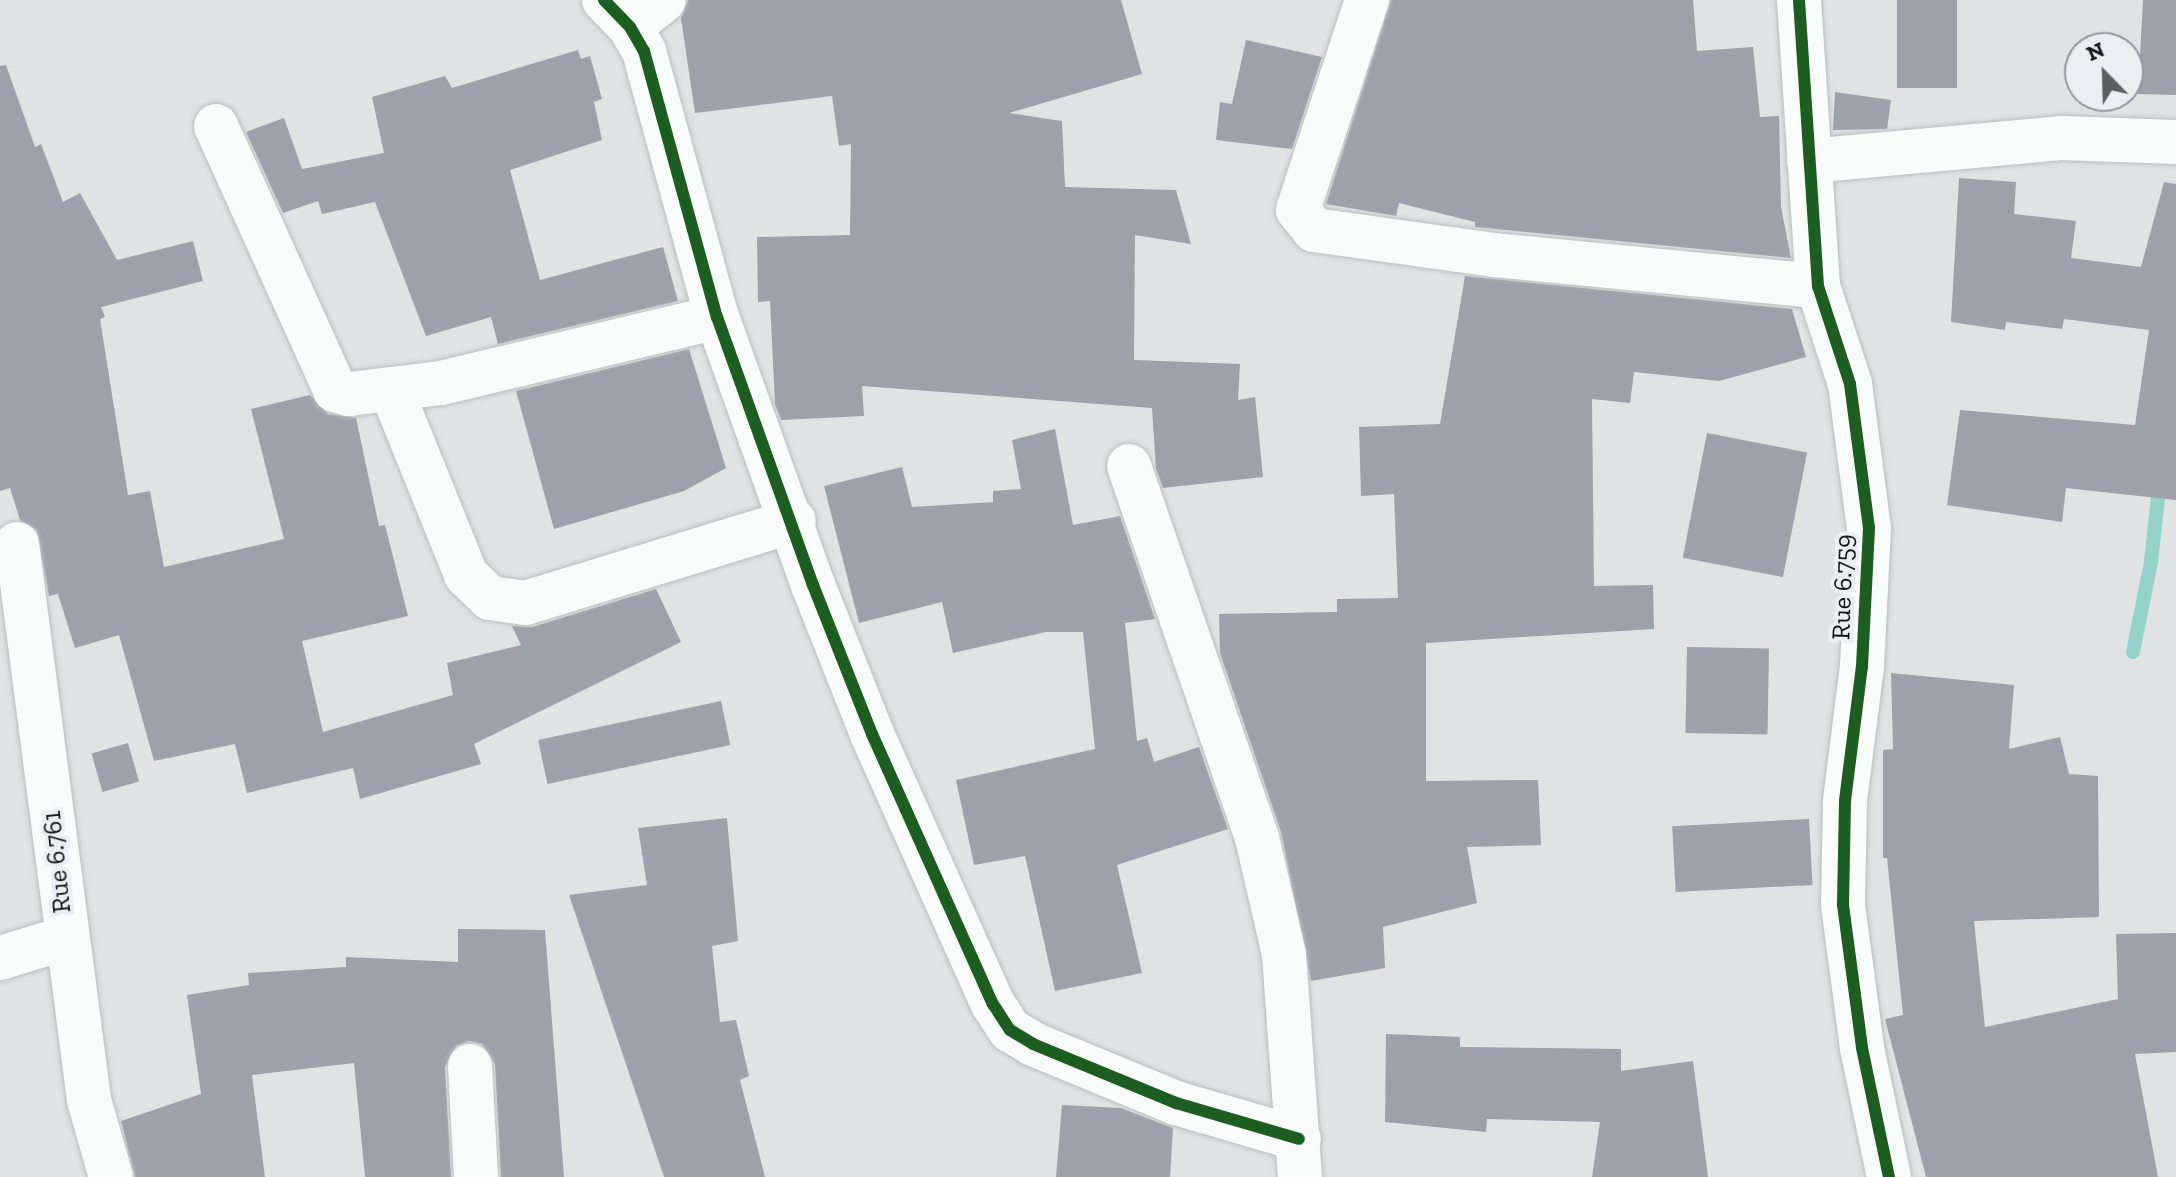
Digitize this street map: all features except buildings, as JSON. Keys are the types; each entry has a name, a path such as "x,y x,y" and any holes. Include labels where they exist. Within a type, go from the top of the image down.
{"street":[{"path":"664,0 617,13 644,51 717,317 872,734 993,1004 1010,1030 1300,1158 1284,954 1257,838 1129,466"},
{"path":"1367,0 1298,210 1314,230 1494,255 1818,286"},
{"name":"Rue 6.759","path":"1799,0 1818,286 1850,384 1869,528 1862,666 1845,801 1843,905 1862,1048 1889,1177"},
{"path":"216,126 329,382 349,394 441,383 717,317"},
{"path":"1809,161 2061,138 2176,142"},
{"path":"391,389 466,575 490,598 525,603 794,521"},
{"name":"Rue 6.761","path":"17,544 89,1100 111,1177"},
{"path":"0,958 66,938"},
{"path":"470,1066 476,1177"}],"waterway":[{"path":"2133,652 2151,562 2160,479"}],"cycle path":[{"path":"604,0 630,27 644,51 717,317 813,585 872,734 993,1004 1010,1030 1033,1044 1176,1103 1299,1139"},
{"path":"1799,0 1818,286 1850,384 1869,528 1862,666 1845,801 1843,905 1862,1048 1889,1177"}]}
